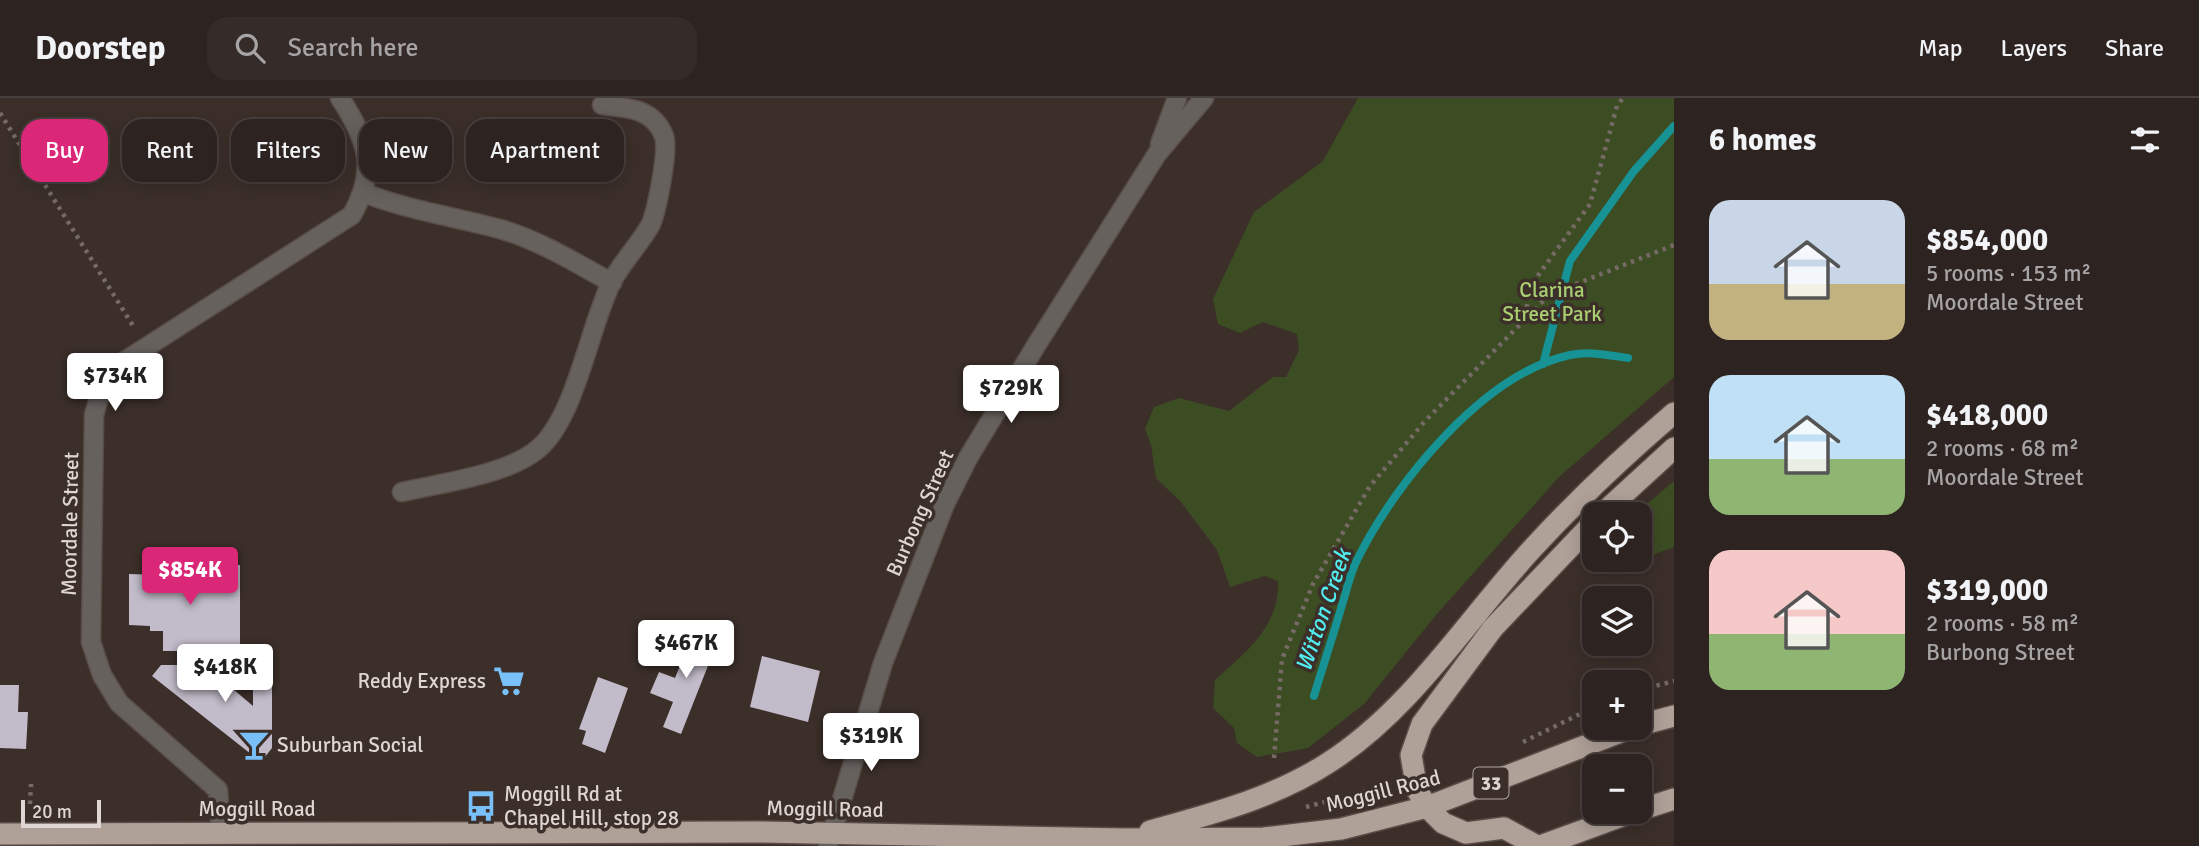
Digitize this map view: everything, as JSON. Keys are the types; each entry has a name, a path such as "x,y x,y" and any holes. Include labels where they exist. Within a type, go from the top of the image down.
{"highway":[{"path":"1125,839 1229,809 1265,795 1328,763 1349,748 1396,707 1533,548 1674,413"},
{"path":"1615,502 1674,448"},
{"path":"1582,535 1493,628 1422,724 1415,739 1410,765 1417,790 1427,807 1443,823 1457,830 1479,834 1504,828 1538,846 1599,824"},
{"path":"1652,722 1674,716"},
{"name":"Moggill Road","path":"0,834 829,840 1125,839 1307,834 1383,820 1427,807 1600,740"},
{"path":"1652,806 1674,799"}],"street":[{"path":"340,98 365,140 368,160 364,193 386,202 502,230 560,254 612,283"},
{"name":"Burbong Street","path":"1157,154 1177,98"},
{"name":"Burbong Street","path":"829,840 883,663 944,504 968,458 1030,356 1157,154 1197,110 1203,98"},
{"path":"402,492 476,475 521,460 538,449 564,412 612,283 651,223 666,145 657,122 641,110 602,105"},
{"name":"Moordale Street","path":"221,834 218,790 119,703 102,675 91,642 94,415 102,387 120,364 352,215 364,193"}],"path":[{"path":"1521,326 1534,281 1590,204 1617,106 1623,98"},
{"path":"0,113 135,329"},
{"path":"1274,758 1282,659 1313,584 1370,486 1426,420 1557,287 1566,288 1674,245"},
{"path":"1652,687 1674,681"},
{"path":"1514,746 1582,713"},
{"path":"30,804 31,784"},
{"path":"1297,809 1387,785"}],"green space":[{"name":"Clarina Street Park","path":"1358,98 1674,98 1674,377 1559,477 1436,615 1364,704 1308,748 1257,757 1237,743 1234,728 1213,708 1215,680 1249,648 1267,625 1277,597 1278,581 1265,576 1230,587 1217,550 1181,502 1156,478 1151,445 1145,429 1154,407 1179,398 1229,411 1273,377 1286,377 1299,350 1297,334 1263,322 1240,333 1218,324 1213,299 1254,212 1323,161"},
{"path":"1674,481 1674,547 1655,554 1652,554 1652,502 1649,502"}],"building":[{"path":"163,565 240,565 240,651 163,651 163,631 150,631 150,626 129,625 129,574 163,575"},
{"path":"695,628 719,638 681,734 663,727 673,702 650,693 659,672 675,678"},
{"path":"762,656 820,671 808,722 750,707"},
{"path":"161,665 195,665 200,671 206,665 213,666 229,681 227,684 253,706 253,678 272,678 272,748 261,762 152,676"},
{"path":"598,677 628,688 605,753 582,744 586,731 579,729"},
{"path":"0,685 19,685 18,712 28,712 26,749 0,748"}],"waterway":[{"path":"1543,364 1570,261 1634,171 1674,126"},
{"name":"Witton Creek","path":"1314,696 1357,560 1394,498 1445,436 1474,408 1505,384 1537,366 1577,354 1628,358"}],"place":[{"name":"Reddy Express","path":"509,681"},
{"name":"Suburban Social","path":"254,745"},
{"name":"Moggill Rd at Chapel Hill, stop 28","path":"481,806"}]}
